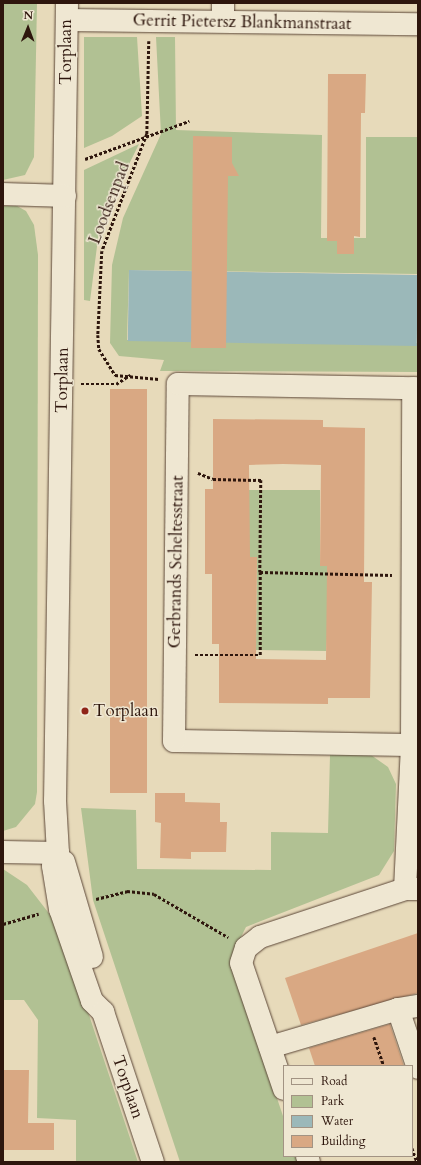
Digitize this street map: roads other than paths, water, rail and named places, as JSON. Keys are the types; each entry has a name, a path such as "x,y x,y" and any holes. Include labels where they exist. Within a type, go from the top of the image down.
{"street":[{"name":"Gerrit Pietersz Blankmanstraat","path":"67,11 149,20 224,12 418,24"},
{"name":"Torplaan","path":"67,11 55,801 58,852 66,864 69,906 104,1000 103,1012 153,1162"},
{"path":"3,194 65,196"},
{"name":"Gerbrands Scheltesstraat","path":"412,745 174,741 178,384 416,388"},
{"path":"283,1086 241,963 246,948 260,937 412,889 416,388"},
{"path":"3,852 58,852"},
{"path":"270,1047 408,1007 418,1068"}],"water":[{"path":"129,270 418,275 417,346 128,341"}],"place":[{"name":"Torplaan","path":"85,711"}]}
